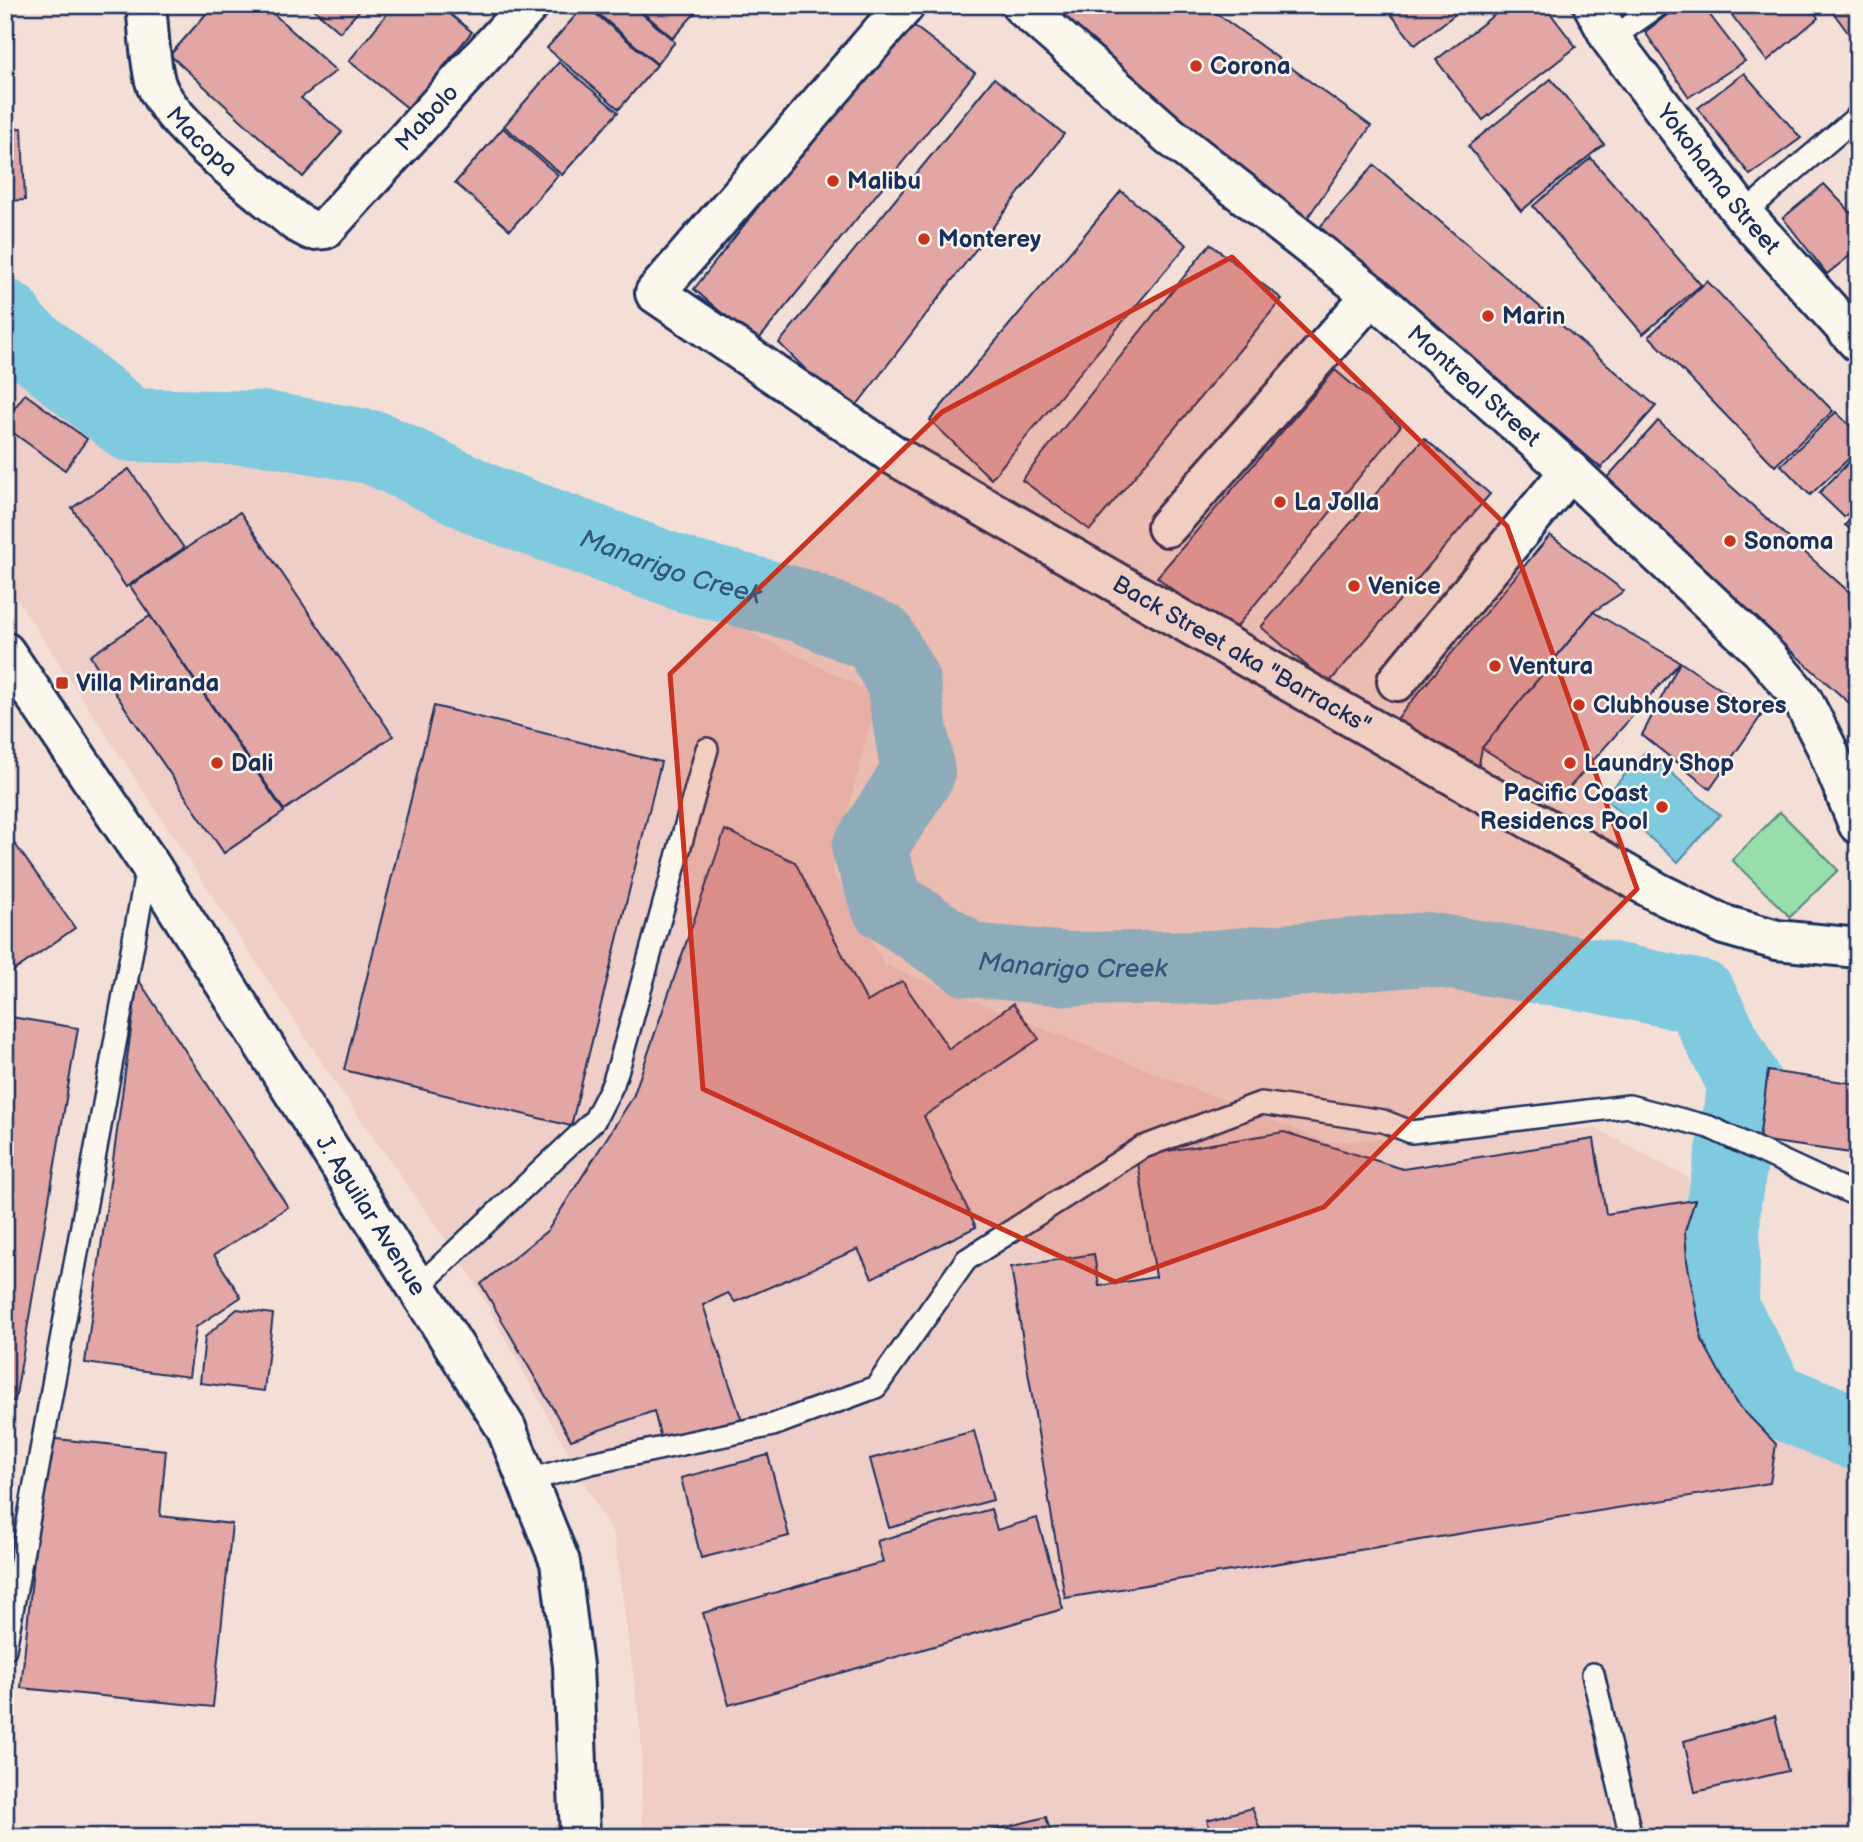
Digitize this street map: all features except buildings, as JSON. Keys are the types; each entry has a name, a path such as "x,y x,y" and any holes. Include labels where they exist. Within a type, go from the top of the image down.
{"street":[{"name":"Macopa","path":"146,5 155,83 195,137 296,222 311,230 325,229"},
{"name":"Mabolo","path":"325,229 528,5"},
{"name":"Back Street aka \"Barracks\"","path":"905,5 654,293 895,456 1659,893 1724,925 1777,940 1858,948"},
{"name":"Montreal Street","path":"1021,5 1170,135 1372,295 1570,471 1761,650 1802,699 1826,746 1858,824"},
{"name":"Yokohama Street","path":"1593,5 1611,38 1743,214 1858,342"},
{"path":"1167,527 1372,295"},
{"path":"1397,681 1570,471"},
{"name":"J. Aguilar Avenue","path":"5,652 148,862 419,1286 506,1428 560,1562 573,1666 580,1837"}],"lane":[{"path":"1611,38 1659,5"},
{"path":"1743,214 1858,116"},
{"path":"419,1286 594,1121 621,1059 707,749"},
{"path":"5,1648 148,862"},
{"path":"529,1480 591,1463 773,1425 876,1387 965,1260 1141,1148 1261,1103 1383,1121 1411,1132 1629,1106 1709,1127 1858,1196"},
{"path":"1593,1674 1631,1837"}],"highlighted area":[{"path":"1232,257 1507,526 1637,889 1324,1207 1115,1282 703,1089 670,674 942,412"}],"shaded area":[{"path":"18,371 112,445 383,482 550,534 878,695 832,871 885,965 1327,1142 1595,1128 1688,1177 1697,1265 1722,1377 1804,1446 1858,1472 1858,1837 642,1837 641,1733 614,1537 470,1274 336,1084 5,581 5,383"}],"green space":[{"path":"1780,812 1838,870 1790,917 1732,860"}],"water":[{"name":"Pacific Coast Residencs Pool","path":"1646,751 1720,815 1678,862 1604,798"}],"waterway":[{"name":"Manarigo Creek","path":"5,316 14,331 131,425 264,428 375,448 490,503 687,576 803,606 879,638 903,682 918,773 869,849 888,905 970,960 1068,969 1210,967 1426,949 1597,976 1700,997 1745,1084 1724,1201 1722,1309 1771,1398 1858,1434"}],"place":[{"name":"Corona","path":"1196,66"},
{"name":"Malibu","path":"833,181"},
{"name":"Monterey","path":"924,239"},
{"name":"Marin","path":"1488,316"},
{"name":"La Jolla","path":"1280,502"},
{"name":"Sonoma","path":"1730,541"},
{"name":"Venice","path":"1354,586"},
{"name":"Ventura","path":"1495,666"},
{"name":"Villa Miranda","path":"62,683"},
{"name":"Clubhouse Stores","path":"1579,705"},
{"name":"Dali","path":"217,763"},
{"name":"Laundry Shop","path":"1570,763"},
{"name":"Pacific Coast Residencs Pool","path":"1662,807"}]}
